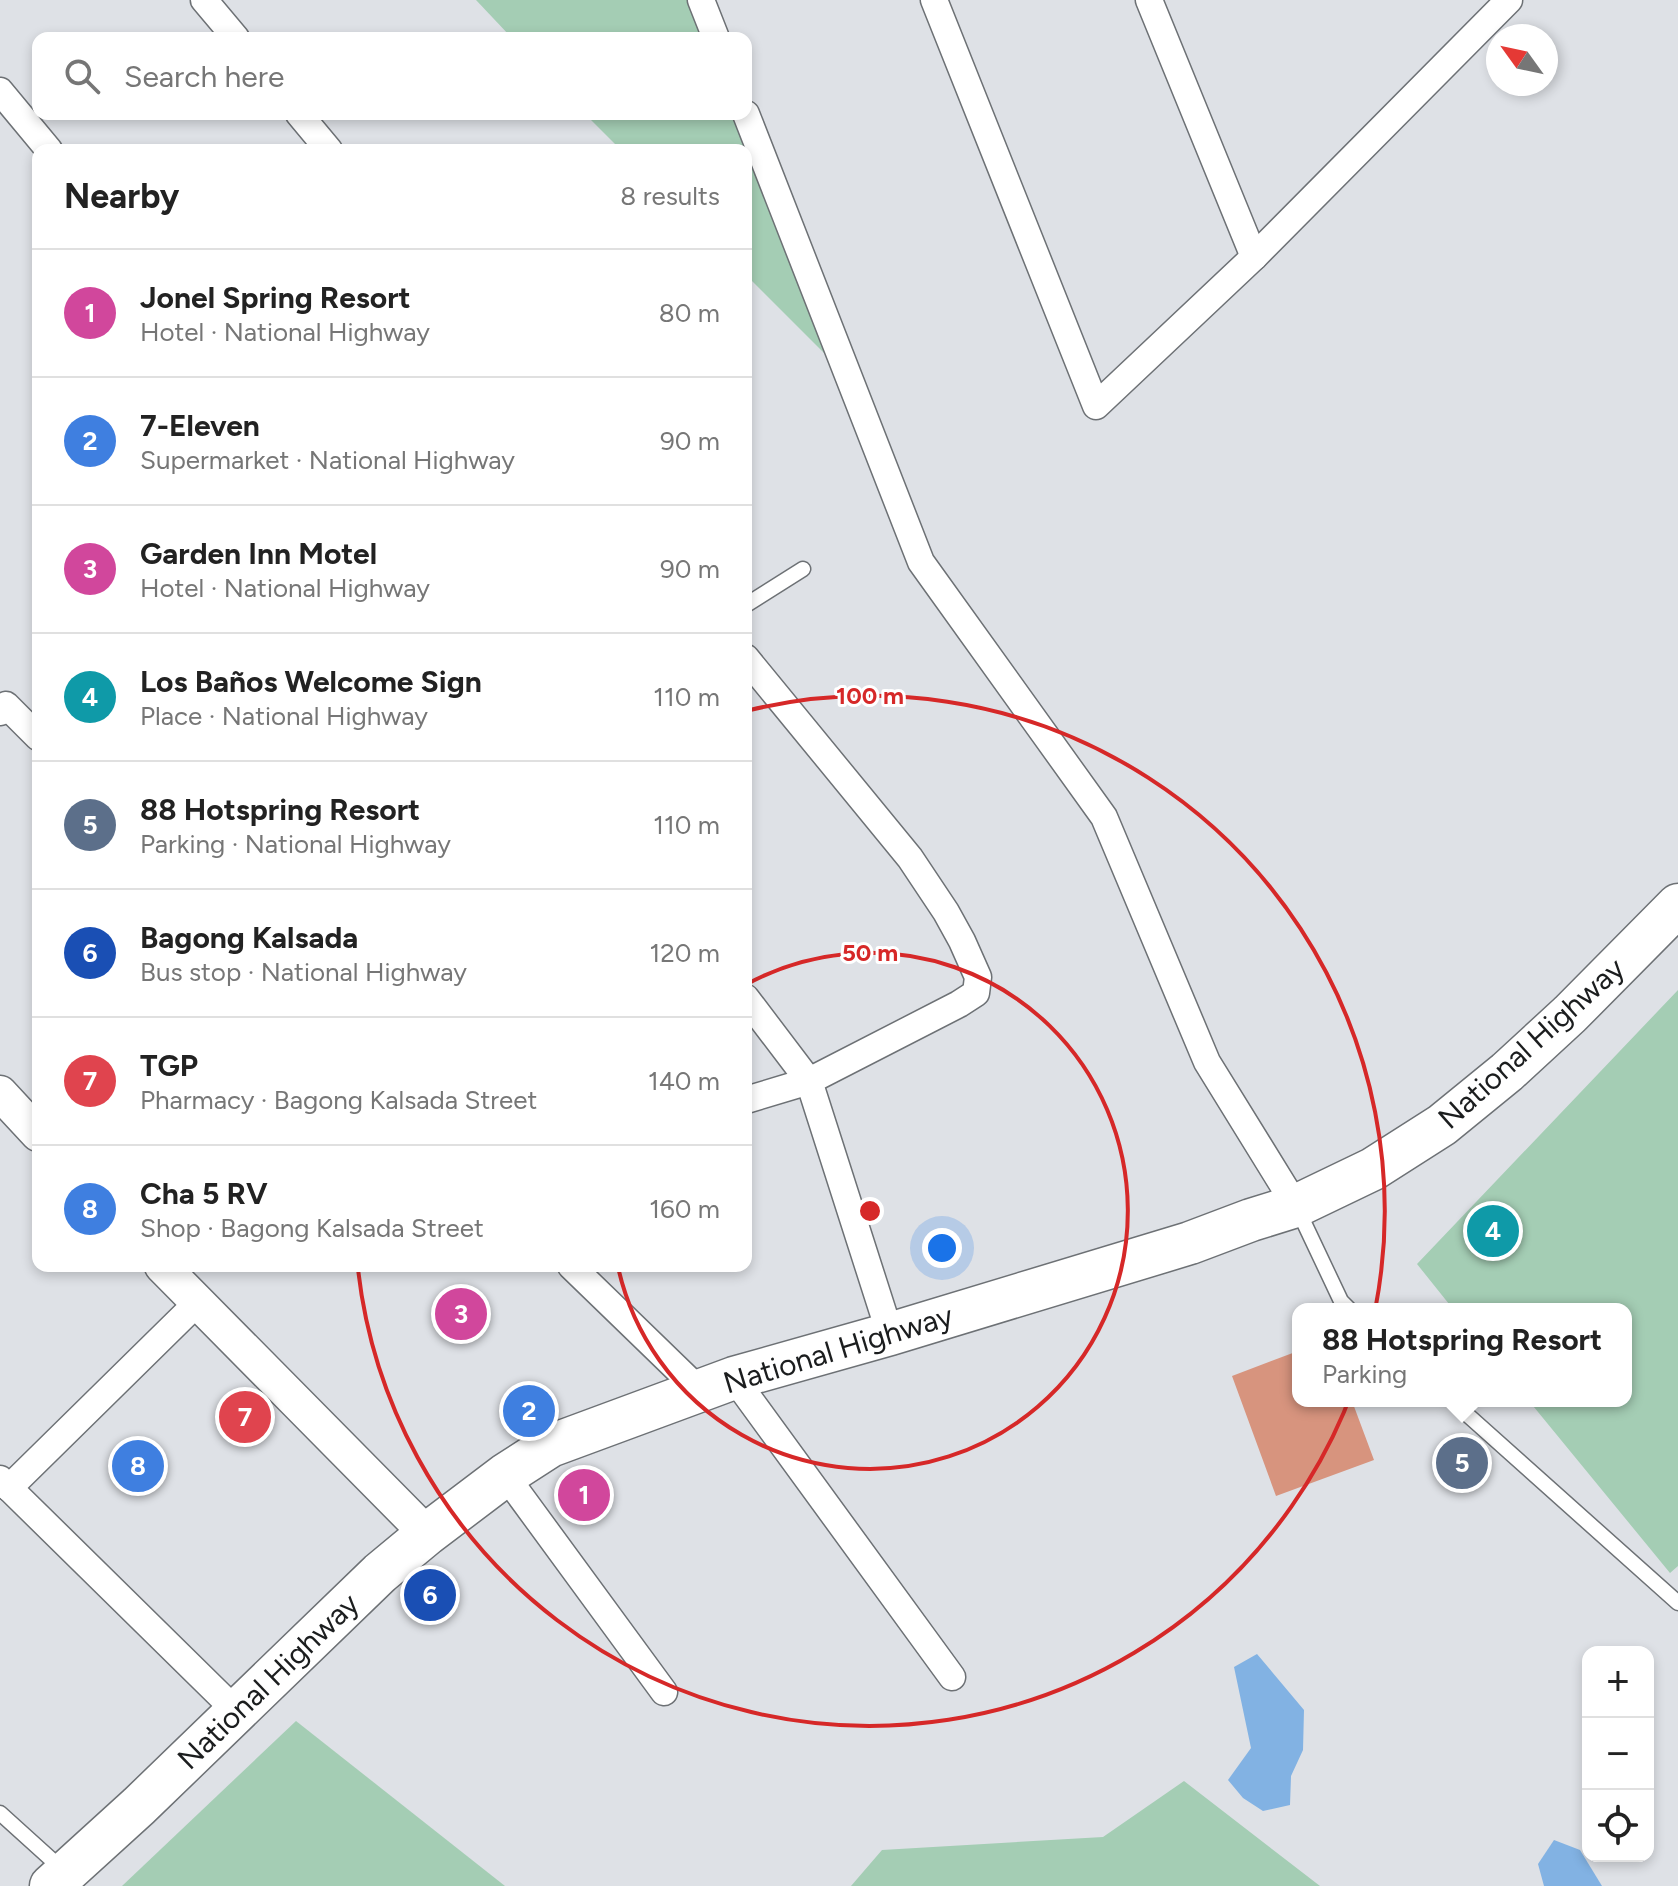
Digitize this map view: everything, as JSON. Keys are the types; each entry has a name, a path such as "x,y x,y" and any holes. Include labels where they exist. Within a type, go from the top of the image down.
{"main road":[{"name":"National Highway","path":"59,1879 380,1573 505,1475 550,1446 717,1385 1190,1243 1296,1206 1373,1169 1442,1125 1507,1072 1570,1014 1678,905"}],"street":[{"path":"204,0 231,32"},
{"path":"701,0 714,32"},
{"path":"934,0 1096,406 1254,257 1509,0"},
{"path":"1149,0 1254,257"},
{"path":"0,91 44,144"},
{"path":"304,120 324,144"},
{"path":"748,120 921,562 1104,817 1207,1062 1296,1206"},
{"path":"752,665 910,858 946,912 978,977 976,993 959,1004 809,1081 752,1098"},
{"path":"0,712 6,705 32,731"},
{"path":"752,1006 809,1081 890,1334"},
{"path":"0,1093 32,1128"},
{"path":"168,1272 427,1534"},
{"path":"578,1272 717,1385 952,1677"},
{"path":"197,1303 4,1483 237,1712"},
{"path":"505,1475 664,1692"}],"lane":[{"path":"752,601 803,569"},
{"path":"1296,1206 1343,1303"},
{"path":"1459,1407 1678,1603"},
{"path":"0,1813 59,1879"}],"green space":[{"path":"476,0 687,0 700,32 506,32"},
{"path":"591,120 736,120 746,144 615,144"},
{"path":"752,158 839,368 752,281"},
{"path":"1678,990 1678,1566 1670,1573 1534,1407 1632,1407 1632,1303 1448,1303 1417,1264"},
{"path":"296,1721 505,1886 122,1886"},
{"path":"1184,1781 1320,1886 851,1886 882,1850 1103,1837"}],"water":[{"path":"1257,1654 1304,1710 1303,1750 1291,1776 1290,1805 1263,1811 1243,1798 1228,1780 1251,1748 1234,1667"},
{"path":"1554,1840 1580,1850 1582,1862 1587,1862 1602,1886 1544,1886 1538,1864"}],"building":[{"path":"1292,1353 1292,1407 1354,1407 1374,1460 1276,1496 1232,1376"}],"place":[{"name":"Los Baños Welcome Sign","path":"1493,1231"},
{"name":"Garden Inn Motel","path":"461,1314"},
{"name":"7-Eleven","path":"529,1411"},
{"name":"TGP","path":"245,1417"},
{"name":"88 Hotspring Resort","path":"1462,1463"},
{"name":"Cha 5 RV","path":"138,1466"},
{"name":"Jonel Spring Resort","path":"584,1495"},
{"name":"Bagong Kalsada","path":"430,1595"}]}
